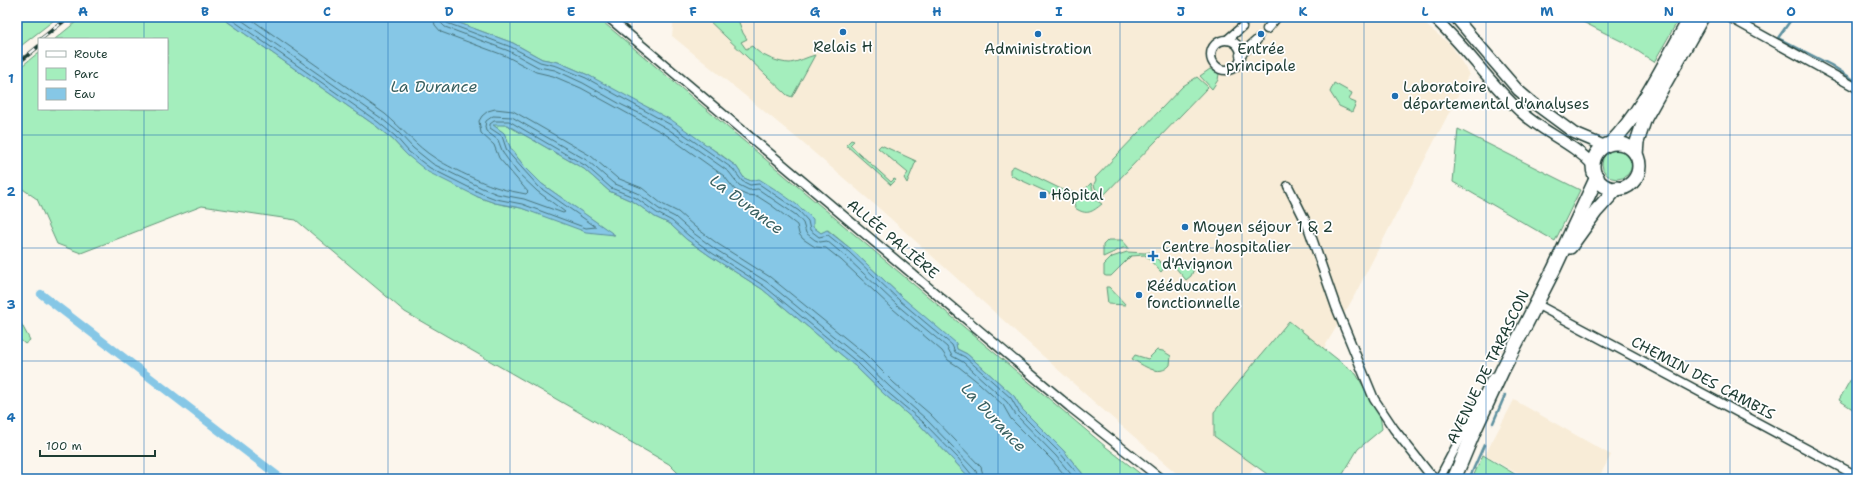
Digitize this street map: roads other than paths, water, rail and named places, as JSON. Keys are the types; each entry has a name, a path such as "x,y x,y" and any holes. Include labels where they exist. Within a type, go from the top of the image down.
{"main road":[{"path":"1691,17 1627,125 1608,145 1596,154 1595,171 1602,184 1617,188 1630,184 1638,173 1639,167 1636,154 1638,137 1645,118 1702,17"},
{"path":"1608,145 1625,145 1636,154"},
{"name":"AVENUE DE TARASCON","path":"1454,479 1502,371 1554,269 1595,171"},
{"name":"AVENUE DE TARASCON","path":"1554,269 1596,211 1617,188"}],"street":[{"name":"ALLÉE PALIÈRE","path":"608,17 1070,407 1161,479"},
{"path":"1267,29 1277,17"},
{"path":"1433,17 1456,40 1519,111 1545,131 1580,152 1595,171"},
{"path":"1455,17 1518,90 1532,102 1574,133 1608,145"},
{"path":"1730,17 1857,88"},
{"path":"1227,40 1237,45 1240,55 1238,63 1231,69 1225,70 1216,66 1211,57 1211,51 1218,42 1227,40 1242,27"},
{"path":"1240,55 1256,40"},
{"path":"1288,186 1307,224 1336,307 1374,399 1399,436 1428,472 1438,479 1494,374 1502,371"},
{"name":"CHEMIN DES CAMBIS","path":"1536,304 1772,432 1857,476"}],"water":[{"name":"La Durance","path":"221,17 443,17 513,43 542,59 558,62 588,75 673,121 736,166 744,178 751,181 759,179 780,193 813,219 813,227 821,233 827,230 851,249 903,298 956,343 957,349 967,354 1014,396 1022,409 1063,450 1087,479 971,479 920,425 884,394 855,366 762,289 710,256 686,239 670,224 655,217 634,202 609,191 584,169 507,125 493,125 504,133 511,149 524,166 542,184 615,235 586,232 521,208 495,203 478,197 428,172 376,126"}],"waterway":[{"path":"1793,17 1778,38 1831,65 1857,82"},
{"path":"41,294 282,479"},
{"path":"1493,423 1505,395"},
{"path":"1469,479 1484,445"}],"tunnel":[{"path":"1242,27 1252,17"},
{"path":"1257,40 1267,29"}],"railway":[{"path":"42,38 69,17"},
{"path":"17,64 38,47"}],"place":[{"name":"Relais H","path":"843,32"},
{"name":"Administration","path":"1038,34"},
{"name":"Entrée principale","path":"1261,34"},
{"name":"Laboratoire départemental d'analyses","path":"1395,96"},
{"name":"Hôpital","path":"1043,195"},
{"name":"Moyen séjour 1 & 2","path":"1185,227"},
{"name":"Centre hospitalier d'Avignon","path":"1153,256"},
{"name":"Rééducation fonctionnelle","path":"1139,295"}]}
